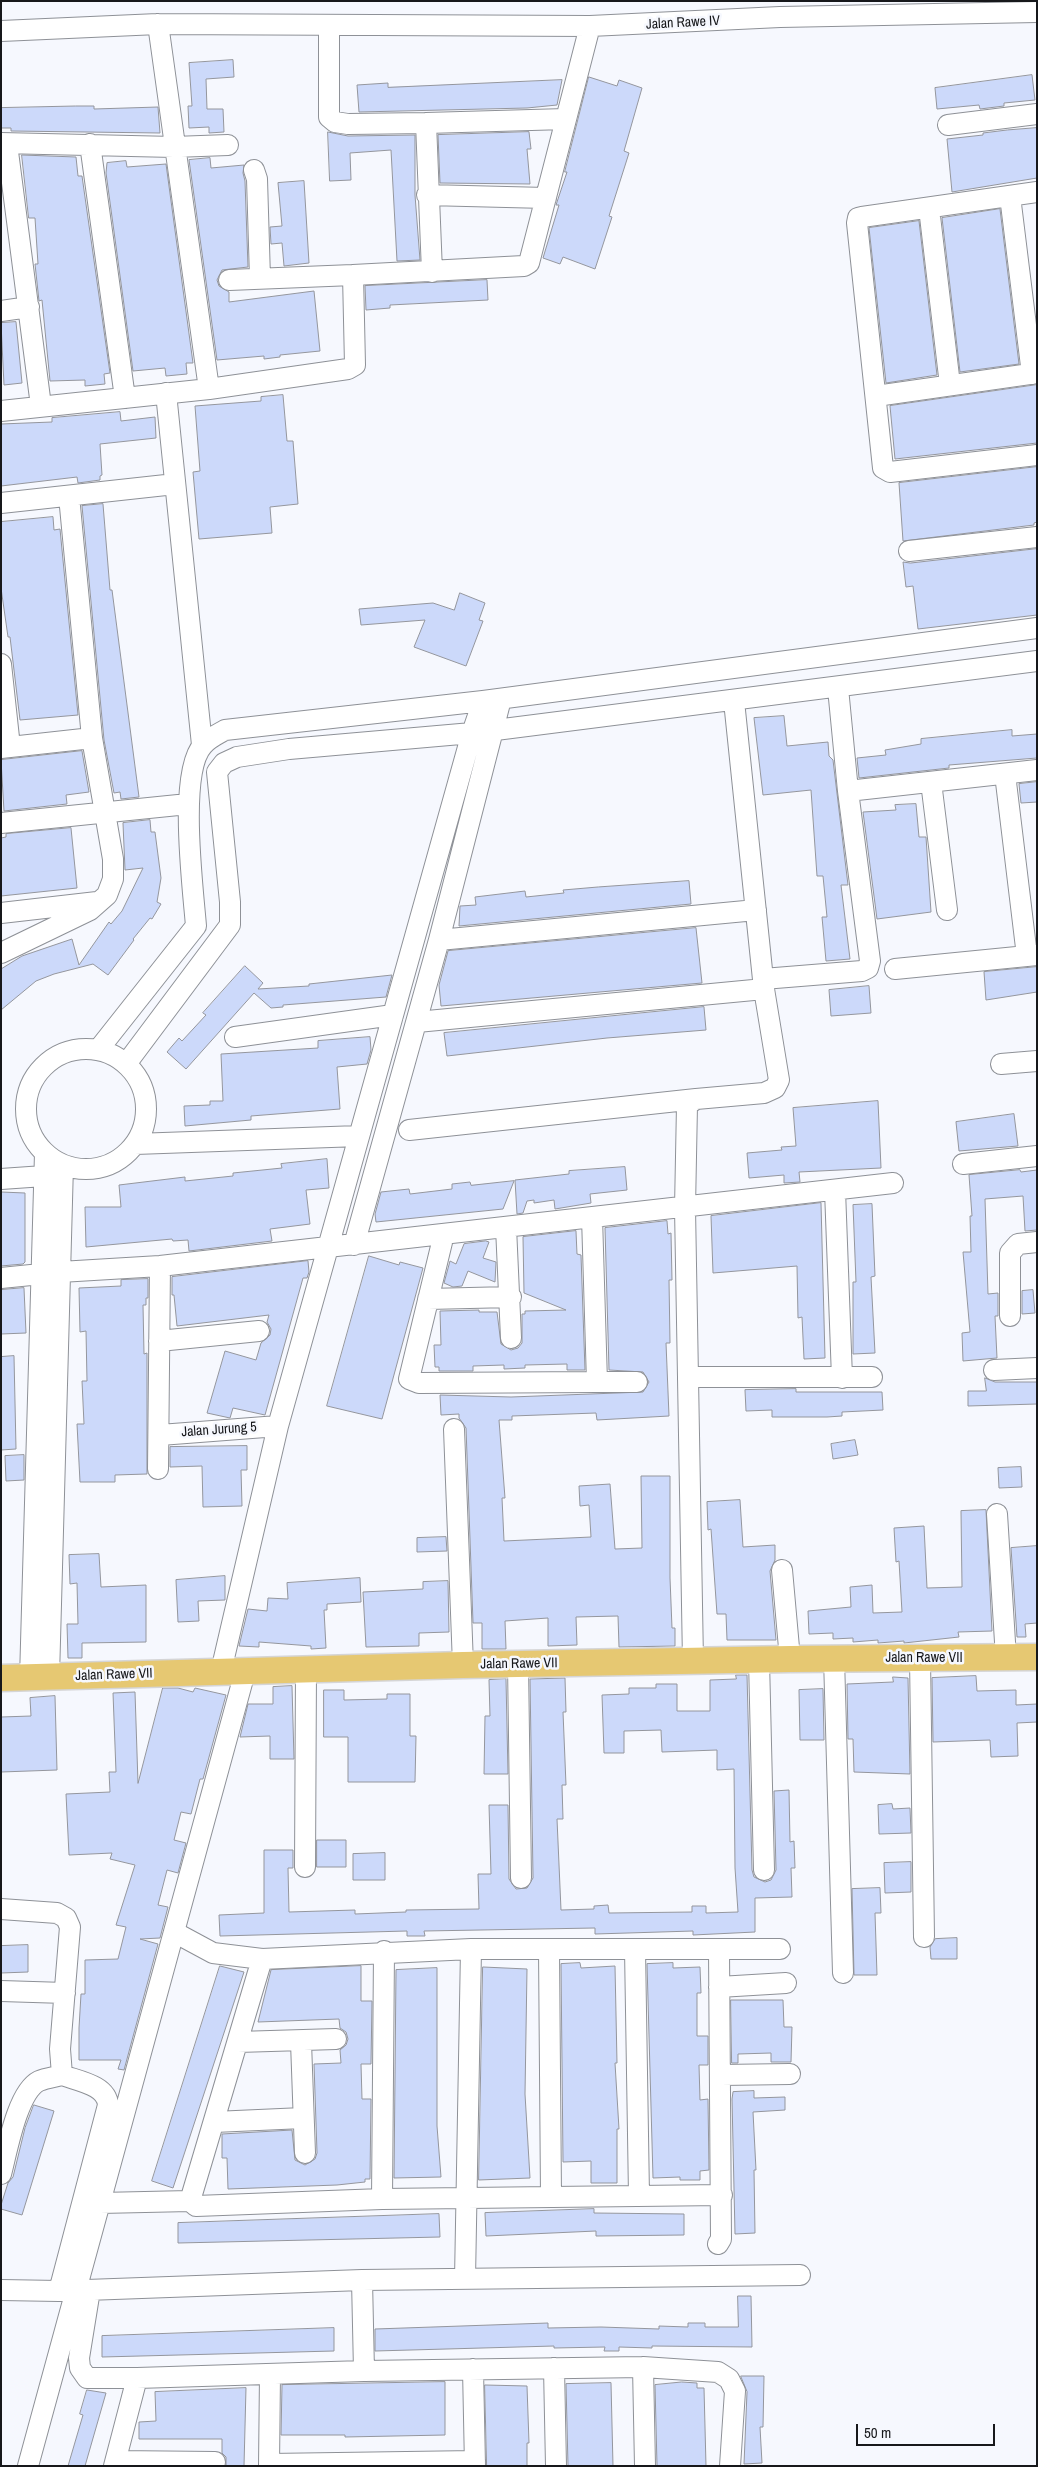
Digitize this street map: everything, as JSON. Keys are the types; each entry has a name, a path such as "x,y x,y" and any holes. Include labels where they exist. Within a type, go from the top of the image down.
{"main road":[{"name":"Jalan Rawe VII","path":"1,1678 463,1665 834,1658 1037,1657"}],"street":[{"name":"Jalan Rawe IV","path":"1,31 158,24 590,26 780,9 1037,12"},
{"path":"158,24 174,147 210,389"},
{"path":"329,26 329,117 335,122 348,124 566,119"},
{"path":"229,280 432,272 524,266 529,263 590,26"},
{"path":"948,125 1037,114"},
{"path":"426,122 427,195 432,272"},
{"path":"42,406 29,307 9,226 4,144 90,144 174,147 228,145"},
{"path":"90,144 125,398"},
{"path":"254,170 257,179 260,278"},
{"path":"1037,192 858,218 857,223 883,468 886,472 1037,455"},
{"path":"427,195 546,198"},
{"path":"876,396 1034,373 1029,294 1010,196"},
{"path":"929,208 950,385"},
{"path":"1,410 210,389 338,372 355,365 353,274"},
{"path":"1,310 29,307"},
{"path":"98,1050 196,926 188,804 193,764 202,745 166,393"},
{"path":"1,504 175,484"},
{"path":"1,953 66,924 90,910 107,895 113,879 113,859 92,738 69,496"},
{"path":"909,551 1037,537"},
{"path":"202,745 225,730 492,700 1037,628"},
{"path":"126,1064 230,925 230,902 217,772 224,763 237,757 289,749 472,733 838,688 1037,661"},
{"path":"786,662 789,694"},
{"path":"1,664 6,747 92,738"},
{"path":"417,1022 764,984 862,971 868,968 870,961 848,791 838,688"},
{"path":"354,1244 439,940 492,730 492,700"},
{"path":"28,2466 174,1932 233,1671 278,1426 472,733 492,700"},
{"path":"409,1130 764,1093 775,1088 778,1080 764,984 734,701"},
{"path":"848,791 1037,770"},
{"path":"895,968 1032,956 1005,774"},
{"path":"932,782 946,910"},
{"path":"1,823 188,804"},
{"path":"1,913 99,902"},
{"path":"439,940 756,910"},
{"path":"235,1037 393,1016"},
{"path":"78,1049 98,1050 113,1055 126,1064 138,1077 145,1094 147,1111 143,1128 135,1144 115,1162 90,1169 63,1165 44,1153 33,1138 26,1120 26,1100 32,1082 44,1066 60,1055 78,1049"},
{"path":"1002,1064 1037,1061"},
{"path":"693,1661 685,1208 687,1105 696,1099"},
{"path":"135,1144 359,1136"},
{"path":"39,1677 50,1273 44,1153"},
{"path":"963,1164 1037,1156"},
{"path":"50,1273 63,1165"},
{"path":"1,1179 44,1176"},
{"path":"1,1278 160,1266 893,1183"},
{"path":"836,1190 842,1378"},
{"path":"592,1217 598,1382"},
{"path":"506,1227 511,1297 511,1338"},
{"path":"444,1234 409,1379 419,1383 638,1382"},
{"path":"1010,1316 1010,1253 1018,1244 1037,1242"},
{"path":"158,1469 160,1435 160,1266"},
{"path":"428,1299 511,1297"},
{"path":"159,1341 259,1331"},
{"path":"994,1370 1037,1368"},
{"path":"688,1377 872,1377"},
{"name":"Jalan Jurung 5","path":"160,1435 278,1426"},
{"path":"454,1429 463,1665"},
{"path":"997,1514 1006,1658"},
{"path":"782,1570 790,1659"},
{"path":"834,1658 843,1973"},
{"path":"920,1659 924,1937"},
{"path":"759,1660 764,1870"},
{"path":"518,1664 521,1878"},
{"path":"305,1867 306,1670"},
{"path":"1,1909 57,1913 66,1918 70,1927 60,2049 62,2075"},
{"path":"174,1932 213,1954 262,1959 384,1951 471,1949 780,1949"},
{"path":"465,2279 471,1949"},
{"path":"549,1949 551,2197"},
{"path":"636,1949 639,2196"},
{"path":"718,2244 721,2232 722,2195 719,1949"},
{"path":"382,2199 384,1951"},
{"path":"190,2201 262,1959"},
{"path":"719,1987 786,1983"},
{"path":"1,1991 65,1992"},
{"path":"238,2042 301,2042 336,2039"},
{"path":"301,2042 305,2153"},
{"path":"721,2075 790,2074"},
{"path":"1,2174 11,2111 37,2082 62,2075 102,2091 108,2097 75,2291 80,2368 87,2378 364,2371 643,2367 718,2372 730,2379 735,2391 730,2466"},
{"path":"214,2122 303,2118"},
{"path":"100,2203 190,2201 196,2206 382,2199 722,2195"},
{"path":"1,2290 75,2291 362,2280 800,2275"},
{"path":"362,2280 364,2371"},
{"path":"643,2367 645,2466"},
{"path":"554,2368 556,2466"},
{"path":"270,2374 269,2465 475,2464 473,2369"},
{"path":"136,2378 115,2464 216,2462"}],"building":[{"path":"233,60 234,77 206,79 207,109 223,109 224,132 209,133 209,127 189,128 188,106 192,106 189,63"},
{"path":"1032,75 1035,100 1004,103 1004,106 980,109 979,105 937,109 935,88"},
{"path":"589,77 617,86 619,80 642,88 624,151 629,153 609,216 612,217 595,269 563,257 560,264 543,258 559,205 556,205 567,172 565,172"},
{"path":"562,80 557,105 527,108 359,112 357,85 388,83 388,87"},
{"path":"94,106 94,109 158,107 160,133 11,131 11,128 1,128 1,108"},
{"path":"1037,128 1037,178 952,192 947,139 1007,130"},
{"path":"328,132 348,136 415,135 415,195 420,260 397,261 391,150 350,153 351,180 330,181"},
{"path":"529,132 531,149 527,149 530,184 440,183 438,135"},
{"path":"22,155 76,157 78,176 82,176 110,373 104,374 105,384 85,386 85,380 50,381 42,300 39,301 35,264 38,264 35,218 29,218"},
{"path":"210,158 211,168 244,165 248,267 222,270 217,280 219,286 229,292 229,302 314,291 320,351 280,355 280,357 264,359 264,356 217,360 189,160"},
{"path":"126,161 127,167 166,164 193,363 186,363 187,374 166,376 165,368 133,371 106,173 107,163"},
{"path":"304,181 309,263 284,266 282,243 271,244 270,227 282,226 278,183"},
{"path":"1000,209 1019,364 960,372 942,218"},
{"path":"919,221 937,375 886,383 869,228"},
{"path":"487,280 488,300 390,305 390,308 366,310 365,286"},
{"path":"16,322 22,383 4,385 1,323"},
{"path":"1037,385 1037,443 895,459 890,406"},
{"path":"283,395 287,441 293,441 298,504 270,507 272,533 199,539 193,472 200,471 195,406 261,401 261,397"},
{"path":"120,412 121,421 155,417 156,438 100,444 102,475 100,480 78,483 77,477 1,486 1,424 52,422 52,418"},
{"path":"1037,467 1037,522 1034,525 903,541 899,483"},
{"path":"103,504 110,590 112,590 139,797 121,799 120,792 114,793 104,740 82,506"},
{"path":"53,517 54,530 60,529 78,715 20,720 10,637 8,637 1,588 1,522"},
{"path":"1037,549 1037,615 918,629 913,586 906,587 903,562 910,563"},
{"path":"460,593 485,603 479,620 483,621 466,666 414,647 425,620 361,625 359,609 433,603 454,610"},
{"path":"784,716 787,746 828,742 829,756 833,760 848,885 841,885 850,959 826,961 822,917 827,917 823,876 817,876 811,790 763,795 754,718"},
{"path":"1012,730 1012,736 1037,734 1037,758 949,765 949,768 859,778 857,758 886,755 885,750 921,744 921,739"},
{"path":"82,751 89,792 66,795 67,804 4,811 1,760"},
{"path":"1037,782 1037,802 1021,803 1019,784"},
{"path":"916,804 919,837 926,837 931,912 877,919 863,812 896,810 895,805"},
{"path":"150,820 151,832 155,832 161,878 157,902 161,904 152,919 150,918 133,939 108,975 93,964 54,974 36,981 1,1010 1,969 22,956 72,939 79,965 109,922 111,924 122,911 143,868 125,870 123,823"},
{"path":"71,828 77,888 1,896 1,838 6,837 6,834"},
{"path":"689,881 691,904 459,926 460,906 476,905 475,897 525,891 526,897 564,893 563,890"},
{"path":"696,928 702,983 441,1006 439,985 448,951"},
{"path":"245,966 263,983 258,989 309,986 309,984 392,975 386,997 283,1005 283,1007 271,1008 254,993 186,1069 167,1052 179,1038 182,1041 206,1015 203,1013"},
{"path":"1037,967 1037,992 986,1000 984,972"},
{"path":"869,986 871,1013 831,1016 829,990"},
{"path":"704,1007 706,1030 607,1038 447,1056 444,1033"},
{"path":"370,1037 371,1050 367,1064 337,1067 340,1109 251,1116 251,1120 185,1126 184,1106 210,1105 210,1101 223,1101 221,1054 318,1048 318,1041"},
{"path":"878,1101 881,1168 799,1172 800,1182 784,1183 784,1175 749,1178 747,1153 782,1150 781,1147 796,1146 793,1108"},
{"path":"1014,1114 1018,1146 959,1151 956,1122"},
{"path":"327,1159 329,1188 306,1190 310,1224 270,1229 272,1241 189,1251 188,1240 173,1241 172,1239 86,1247 85,1207 121,1207 119,1185 185,1177 185,1181 233,1176 233,1173 282,1168 281,1164"},
{"path":"625,1167 627,1190 590,1194 591,1203 555,1209 554,1200 534,1203 534,1200 527,1201 523,1213 517,1214 515,1180 569,1174 569,1171"},
{"path":"1020,1170 1021,1172 1037,1170 1037,1230 1025,1231 1023,1196 985,1199 988,1294 998,1293 998,1316 995,1316 997,1358 963,1361 962,1333 970,1332 963,1252 971,1252 970,1216 972,1216 969,1175"},
{"path":"514,1181 503,1209 376,1222 375,1214 381,1192 409,1189 410,1194 452,1189 452,1184 470,1182 471,1185"},
{"path":"1,1192 25,1193 25,1262 23,1264 1,1266"},
{"path":"821,1203 825,1358 804,1359 802,1317 798,1318 797,1266 713,1273 711,1216"},
{"path":"872,1204 875,1276 871,1277 875,1353 853,1354 853,1282 856,1282 853,1205"},
{"path":"667,1221 668,1234 671,1233 672,1280 669,1280 670,1343 666,1343 669,1416 597,1420 596,1413 512,1416 512,1420 499,1420 505,1498 502,1498 504,1541 591,1537 589,1505 580,1506 579,1486 610,1484 615,1549 642,1548 641,1476 670,1476 670,1578 672,1628 675,1628 675,1646 619,1647 618,1616 576,1617 577,1645 548,1646 548,1618 505,1621 506,1649 482,1649 482,1623 473,1623 466,1428 459,1418 459,1414 441,1415 440,1395 511,1397 643,1392 649,1382 643,1372 609,1370 605,1228"},
{"path":"576,1231 577,1254 581,1255 585,1370 567,1370 567,1364 525,1365 525,1368 504,1369 504,1365 473,1366 473,1371 439,1371 439,1367 435,1367 434,1345 441,1345 440,1311 479,1310 479,1312 497,1312 501,1344 511,1350 518,1348 522,1343 522,1314 525,1314 525,1311 566,1310 524,1293 523,1237"},
{"path":"489,1242 483,1258 496,1262 495,1282 468,1271 462,1286 453,1287 444,1283 450,1261 456,1264 464,1244"},
{"path":"369,1256 399,1265 400,1262 423,1268 382,1419 327,1406"},
{"path":"308,1261 309,1272 307,1278 303,1278 265,1415 233,1408 230,1418 207,1413 225,1351 256,1360 261,1343 270,1335 271,1329 267,1322 269,1315 177,1326 174,1295 172,1295 172,1277"},
{"path":"148,1279 148,1298 146,1298 146,1305 143,1305 144,1354 147,1353 147,1474 115,1475 115,1482 80,1482 77,1424 84,1424 82,1381 87,1381 86,1331 80,1332 79,1288 121,1286 121,1280"},
{"path":"24,1288 26,1333 1,1334 1,1290"},
{"path":"1033,1290 1035,1313 1022,1314 1022,1291"},
{"path":"14,1356 16,1449 1,1450 1,1357"},
{"path":"985,1378 995,1382 1037,1382 1037,1404 968,1406 968,1391 986,1391"},
{"path":"796,1389 796,1392 882,1392 883,1410 842,1412 842,1416 827,1417 772,1417 772,1410 746,1411 745,1390"},
{"path":"855,1440 858,1455 833,1459 831,1444"},
{"path":"247,1446 247,1470 241,1470 242,1506 203,1507 202,1466 170,1467 170,1447"},
{"path":"24,1455 24,1480 6,1481 5,1456"},
{"path":"1021,1467 1022,1487 999,1488 998,1468"},
{"path":"740,1500 743,1547 775,1545 775,1560 770,1571 776,1640 727,1640 726,1614 717,1614 711,1529 708,1530 707,1502"},
{"path":"986,1510 992,1631 958,1632 959,1637 904,1643 904,1641 878,1643 878,1640 853,1642 853,1638 833,1639 833,1633 809,1634 808,1611 851,1607 850,1587 872,1585 873,1613 902,1612 899,1561 896,1562 894,1528 924,1526 927,1588 962,1587 961,1511"},
{"path":"446,1537 447,1551 417,1552 417,1538"},
{"path":"1037,1546 1037,1623 1025,1624 1026,1637 1017,1637 1011,1548"},
{"path":"99,1554 101,1587 146,1585 146,1642 82,1643 82,1658 68,1658 67,1624 78,1624 77,1583 70,1584 69,1555"},
{"path":"225,1576 225,1600 198,1601 199,1621 178,1622 176,1580"},
{"path":"360,1578 361,1602 327,1604 327,1610 324,1610 326,1648 311,1649 311,1646 259,1642 259,1647 239,1646 248,1609 267,1611 268,1598 288,1599 287,1583"},
{"path":"448,1581 449,1632 419,1633 419,1646 366,1647 363,1592 423,1589 423,1582"},
{"path":"736,1675 747,1675 752,1870 754,1877 765,1882 771,1880 776,1870 774,1791 789,1790 790,1842 794,1841 795,1868 791,1868 792,1897 755,1898 755,1932 693,1935 693,1931 595,1934 595,1928 424,1931 425,1936 407,1936 407,1931 220,1936 219,1915 264,1913 264,1850 293,1850 293,1868 288,1868 289,1912 355,1910 355,1914 406,1912 406,1910 479,1909 478,1874 491,1874 489,1805 508,1805 509,1879 516,1889 527,1888 533,1878 530,1679 565,1678 566,1712 563,1712 566,1785 562,1785 563,1819 557,1819 561,1910 594,1909 594,1906 608,1905 609,1913 692,1912 692,1906 706,1906 706,1913 738,1912 735,1868 734,1769 717,1770 717,1750 662,1752 661,1730 624,1731 624,1753 604,1753 602,1695 629,1694 629,1688 656,1688 656,1684 677,1684 677,1711 710,1711 710,1680 736,1679"},
{"path":"976,1676 977,1691 1016,1690 1016,1705 1037,1704 1037,1722 1017,1723 1018,1756 991,1757 990,1740 933,1742 932,1678"},
{"path":"893,1677 908,1678 910,1774 854,1772 853,1739 848,1739 847,1684 893,1682"},
{"path":"506,1679 508,1774 484,1774 485,1716 490,1716 489,1680"},
{"path":"292,1686 294,1759 270,1759 270,1736 240,1737 248,1704 273,1704 273,1687"},
{"path":"163,1688 178,1688 193,1692 195,1688 226,1695 203,1779 200,1779 191,1814 181,1812 174,1840 186,1843 178,1873 167,1870 158,1905 168,1907 160,1938 140,1939 158,1944 124,2070 118,2069 121,2060 79,2060 79,2028 81,1994 85,1994 85,1960 118,1959 126,1927 116,1925 135,1865 110,1859 112,1853 69,1855 66,1794 110,1792 109,1772 116,1772 113,1693 135,1692 138,1783"},
{"path":"823,1689 824,1740 800,1740 799,1690"},
{"path":"324,1690 344,1690 344,1700 387,1699 387,1694 410,1694 410,1736 416,1736 415,1782 348,1782 348,1737 324,1737"},
{"path":"55,1696 57,1770 1,1772 1,1717 31,1716 30,1698"},
{"path":"892,1804 893,1809 910,1808 911,1833 879,1834 878,1805"},
{"path":"317,1840 346,1840 346,1867 317,1867"},
{"path":"385,1853 385,1880 353,1880 353,1854"},
{"path":"911,1862 911,1892 885,1893 884,1863"},
{"path":"880,1888 881,1913 875,1913 877,1975 854,1975 852,1889"},
{"path":"957,1938 957,1959 931,1959 930,1947 935,1939"},
{"path":"28,1945 28,1972 1,1973 1,1946"},
{"path":"580,1963 581,1968 615,1966 617,2063 615,2063 619,2129 617,2129 617,2183 591,2183 591,2161 563,2162 561,1964"},
{"path":"673,1963 673,1968 700,1967 701,1993 697,1993 697,2036 708,2036 708,2065 699,2065 700,2100 708,2099 709,2170 700,2171 700,2180 680,2180 680,2177 653,2178 647,1964"},
{"path":"220,1966 244,1972 173,2188 152,2181"},
{"path":"361,1966 361,2001 372,2001 371,2064 361,2064 362,2099 371,2099 370,2179 365,2179 365,2182 337,2185 228,2189 227,2158 222,2158 222,2134 292,2130 295,2160 305,2165 315,2159 317,2153 314,2064 341,2063 340,2050 346,2045 348,2039 346,2032 340,2028 339,2019 258,2022 271,1970"},
{"path":"483,1967 527,1969 525,2094 530,2178 479,2180"},
{"path":"437,1968 437,2126 441,2177 394,2178 396,1970"},
{"path":"731,2000 783,2000 784,2027 792,2027 791,2062 771,2062 771,2053 738,2054 738,2063 732,2063"},
{"path":"754,2091 754,2098 785,2097 785,2110 753,2112 756,2170 754,2170 755,2233 735,2234 732,2099 733,2092"},
{"path":"34,2105 54,2111 22,2215 1,2209 1,2205 8,2183 13,2177 25,2128"},
{"path":"594,2209 594,2213 684,2214 684,2235 596,2236 596,2231 486,2236 485,2213"},
{"path":"439,2214 440,2237 178,2243 178,2223"},
{"path":"738,2296 751,2296 752,2347 652,2346 652,2348 619,2347 619,2351 604,2351 605,2347 554,2348 554,2346 375,2351 375,2329 548,2323 548,2328 659,2329 659,2326 688,2327 688,2323 705,2323 705,2327 738,2327"},
{"path":"334,2328 334,2351 102,2357 102,2336"},
{"path":"741,2376 764,2376 763,2427 760,2427 762,2463 744,2464 747,2392"},
{"path":"445,2382 445,2435 345,2437 345,2435 281,2435 282,2385"},
{"path":"682,2382 697,2383 697,2388 704,2388 706,2466 657,2466 655,2385"},
{"path":"611,2383 613,2466 568,2466 566,2384"},
{"path":"485,2385 527,2386 529,2443 527,2443 527,2466 487,2466"},
{"path":"246,2388 244,2466 226,2466 226,2457 222,2453 222,2439 139,2439 139,2422 156,2421 155,2392"},
{"path":"87,2390 106,2393 85,2466 68,2466 83,2415 80,2414"}]}
